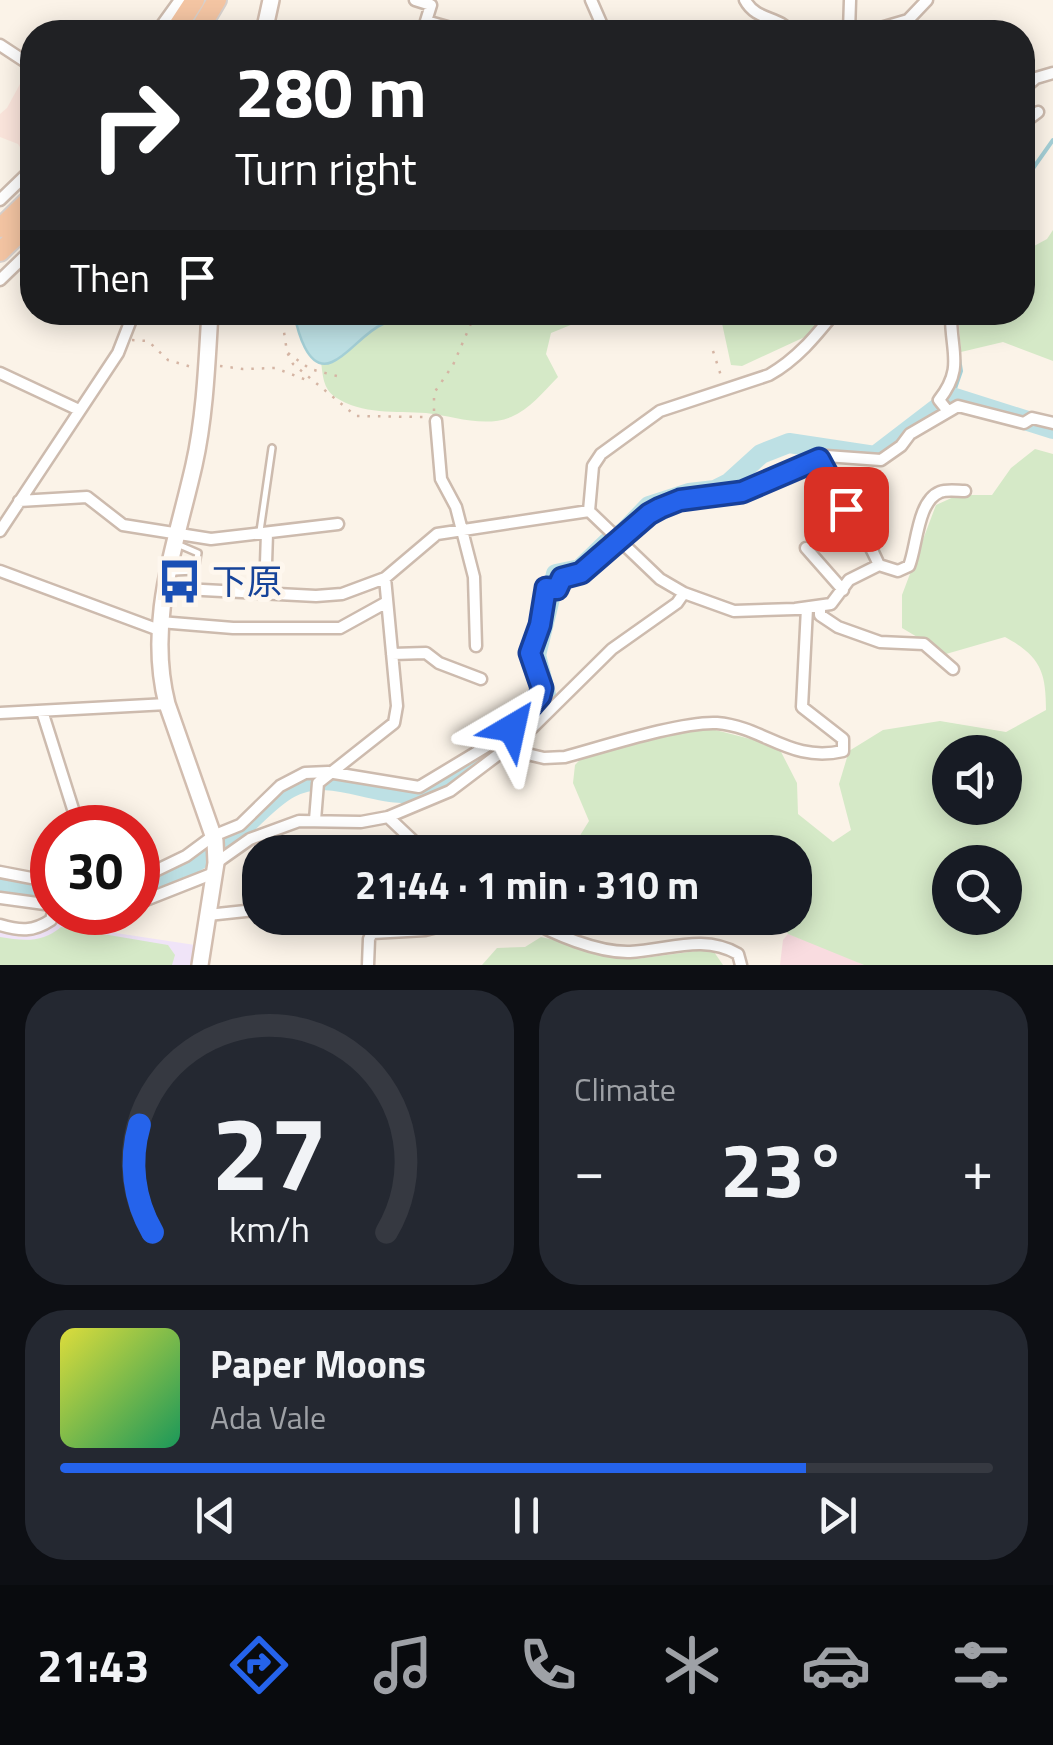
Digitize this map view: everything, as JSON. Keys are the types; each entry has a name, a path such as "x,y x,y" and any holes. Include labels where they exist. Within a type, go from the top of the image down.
{"highway":[{"path":"0,252 20,232"}],"main road":[{"path":"200,965 215,868 214,839 167,704 159,626 165,580 195,461 209,325"}],"street":[{"path":"414,0 431,5 426,20"},
{"path":"745,0 756,14 772,20"},
{"path":"908,20 927,0"},
{"path":"0,200 20,181"},
{"path":"0,280 20,257"},
{"path":"0,531 126,340 130,325"},
{"path":"825,325 786,366 660,412 601,454 593,466 590,511 660,580 684,593 734,611 806,608 831,604 850,580 880,565 898,571 909,566 924,509 941,491 965,491"},
{"path":"947,410 939,400 956,371 951,325"},
{"path":"0,373 79,410"},
{"path":"160,868 240,826 280,786 306,773 328,772 419,787 504,734 540,696 542,688 530,653 552,589 562,578 581,573 614,536 660,508 680,500 742,492 826,456 881,460 910,434 958,406 1024,424 1032,418 1053,423"},
{"path":"436,421 442,479 456,508 474,577 476,646"},
{"path":"819,459 846,509 861,523 880,565"},
{"path":"19,500 87,497 123,525 175,537 211,539 338,524"},
{"path":"165,580 264,594 342,594 384,578 437,534 590,511"},
{"path":"263,533 264,594"},
{"path":"806,548 843,590"},
{"path":"0,571 159,626 340,628 387,602"},
{"path":"315,820 318,783 394,723 396,706 384,578"},
{"path":"160,893 215,868 250,839 299,820 361,822 388,817 450,791 509,747 612,649 677,604 684,593"},
{"path":"820,607 820,615 838,627 880,642 924,644 953,669"},
{"path":"509,747 544,758 566,756 707,723 735,726 809,755 843,751 844,739 802,706 806,608"},
{"path":"392,654 426,653 439,663 482,679"},
{"path":"0,713 167,704"},
{"path":"42,711 72,805"},
{"path":"504,734 509,747"},
{"path":"388,817 407,835"},
{"path":"0,872 30,878"},
{"path":"0,898 30,902"},
{"path":"208,915 242,911"},
{"path":"0,924 30,929"},
{"path":"368,965 370,935"},
{"path":"554,935 626,952 701,942 721,944 738,954 741,965"}],"lane":[{"path":"263,533 272,448"},
{"path":"165,580 195,571 198,552 175,537"}],"path":[{"path":"283,325 293,364 356,416 436,421 434,393 454,365 471,325"},
{"path":"126,340 148,341 168,360 206,372 215,371 218,366 275,368 313,382"},
{"path":"713,350 725,390"},
{"path":"287,352 310,369 337,376"}],"shaded area":[{"path":"20,84 20,147 0,137 0,114"},
{"path":"0,932 20,937 129,935 195,945 191,965 0,965"},
{"path":"791,935 864,965 780,965 783,940"}],"green space":[{"path":"1053,230 1053,361 1003,342 961,352 959,325 1035,325 1035,246"},
{"path":"379,325 571,325 551,333 546,354 558,377 524,410 501,420 479,421 368,409 335,397 324,381 321,362 345,353"},
{"path":"722,325 817,325 809,335 742,366 731,365"},
{"path":"1035,449 1053,454 1053,965 864,965 790,935 812,935 812,835 580,835 589,821 573,783 575,765 594,745 696,725 778,746 797,783 798,814 833,842 851,830 839,784 849,751 883,730 940,721 1006,732 1046,710 1039,666 1005,637 946,654 902,628 902,595 936,505 958,495 992,495 1011,468"},
{"path":"109,935 168,945 175,955 172,965 0,965 0,937"},
{"path":"541,937 636,959 712,949 723,965 482,965 497,948 525,947"}],"water":[{"path":"297,325 381,325 338,359 323,364 310,355"}],"waterway":[{"path":"1035,166 1053,140"},
{"path":"952,397 961,371 958,352"},
{"path":"160,879 209,854 275,798 304,782 332,781 388,792 421,791 481,760 547,699 536,655 556,574 580,569 649,506 689,493 715,490 729,483 761,454 789,443 875,456 952,397 1053,429"},
{"path":"0,888 30,892"}],"place":[{"name":"下原","path":"179,581"}],"route":[{"path":"512,728 540,696 542,688 530,653 540,625 546,588 557,589 562,578 581,573 649,514 680,500 742,492 819,459 846,509"}]}
